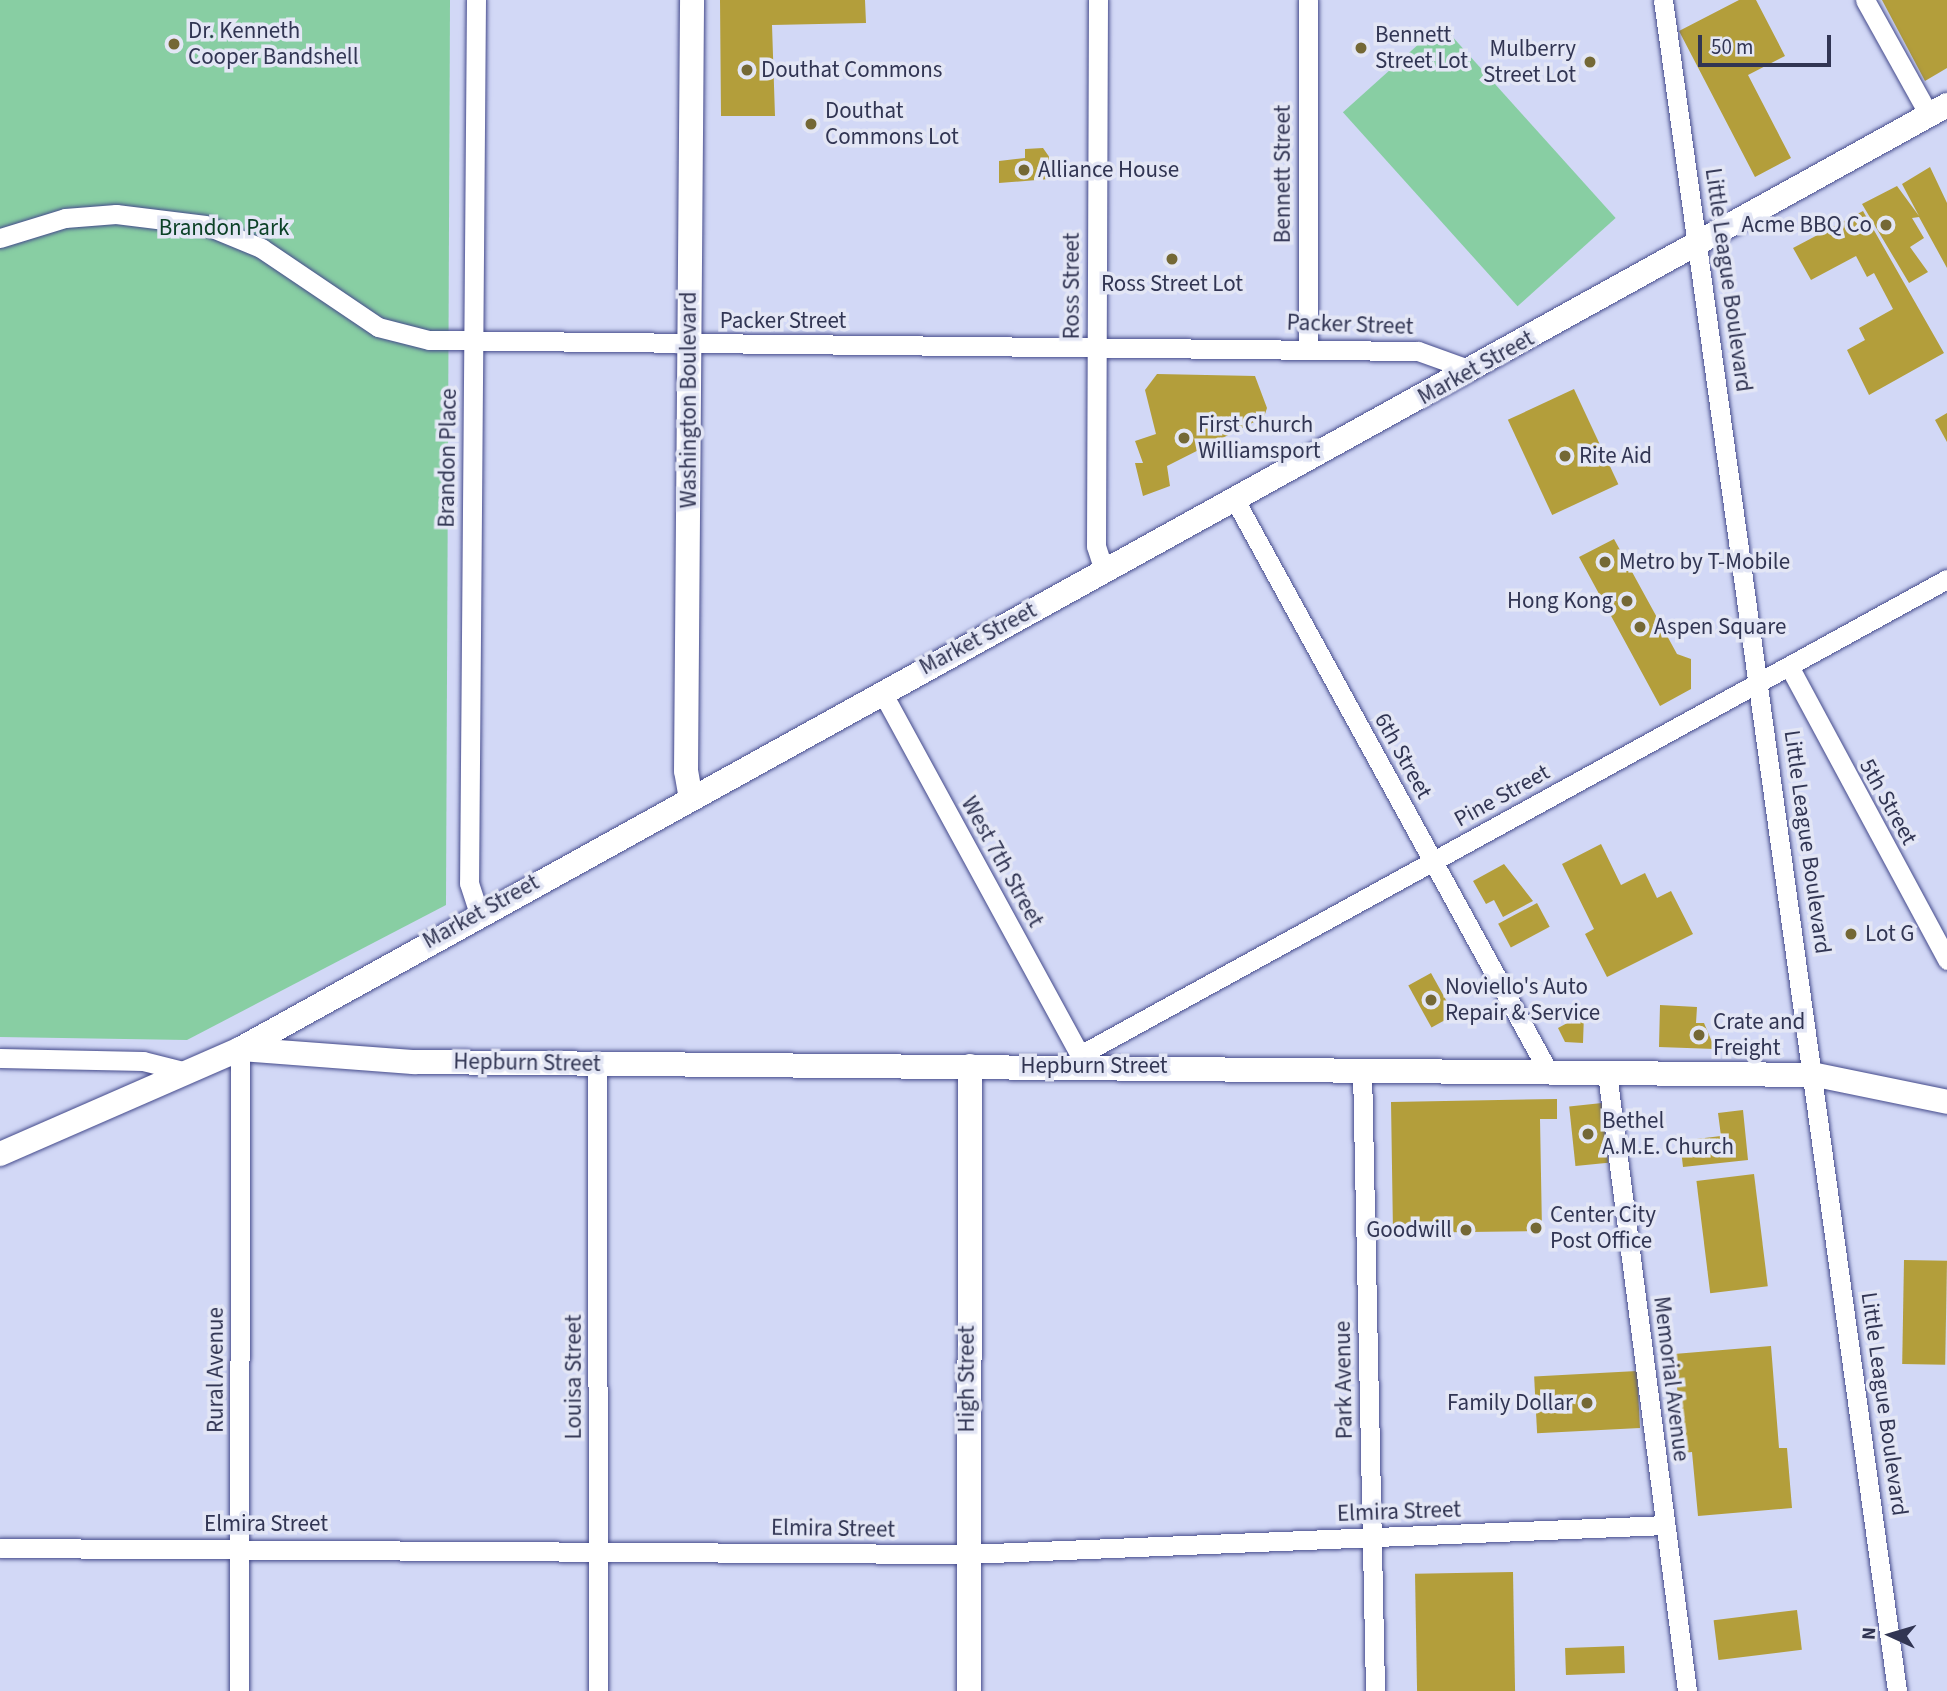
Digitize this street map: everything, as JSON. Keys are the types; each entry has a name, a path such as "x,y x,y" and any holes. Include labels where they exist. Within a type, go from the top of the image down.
{"main road":[{"name":"Washington Boulevard","path":"691,799 686,771 692,0"},
{"name":"Market Street","path":"0,1154 240,1049 882,692 1698,247 1938,110"},
{"name":"Hepburn Street","path":"240,1049 337,1061 970,1066 1080,1060 1362,1069 1816,1075 1947,1102"},
{"name":"High Street","path":"969,1691 970,1066"}],"street":[{"name":"Brandon Place","path":"476,0 470,883 479,914"},
{"name":"Ross Street","path":"1098,0 1096,546 1104,571"},
{"name":"Bennett Street","path":"1308,0 1308,348"},
{"name":"Little League Boulevard","path":"1663,0 1816,1075 1897,1691"},
{"path":"1865,0 1938,110"},
{"name":"Packer Street","path":"0,238 65,218 116,214 205,225 261,248 378,327 473,343 1308,348 1418,351 1471,370"},
{"name":"6th Street","path":"1234,500 1548,1072"},
{"name":"Pine Street","path":"1080,1060 1947,579"},
{"name":"5th Street","path":"1789,666 1947,960"},
{"name":"West 7th Street","path":"882,692 1080,1060"},
{"name":"Rural Avenue","path":"239,1691 240,1049"},
{"path":"0,1058 143,1061 187,1072"},
{"name":"Louisa Street","path":"597,1064 598,1691"},
{"name":"Park Avenue","path":"1362,1069 1375,1691"},
{"name":"Memorial Avenue","path":"1607,1073 1687,1691"},
{"name":"Elmira Street","path":"0,1548 968,1553 1665,1525"}],"green space":[{"name":"Brandon Park","path":"0,0 450,0 446,905 187,1040 0,1037"},
{"path":"1441,24 1616,218 1518,306 1343,112"}],"building":[{"name":"Douthat Commons","path":"720,0 865,0 866,23 772,25 775,116 721,116"},
{"path":"1739,0 1756,0 1785,56 1748,75 1791,158 1755,177 1679,31"},
{"path":"1882,0 1947,0 1947,68 1925,81"},
{"name":"Alliance House","path":"1043,148 1050,158 1049,179 999,183 999,161 1025,158 1025,149"},
{"path":"1930,167 1947,203 1947,268 1919,217 1912,218 1924,238 1910,247 1928,272 1909,283 1862,204 1897,186 1919,216 1902,184"},
{"path":"1863,211 1944,353 1869,395 1847,350 1865,340 1859,328 1893,309 1874,273 1867,277 1856,256 1811,280 1793,248"},
{"name":"First Church Williamsport","path":"1157,374 1255,376 1267,408 1264,417 1167,466 1170,486 1143,496 1135,463 1143,463 1135,441 1156,434 1145,390"},
{"name":"Rite Aid","path":"1574,389 1618,484 1552,515 1508,420"},
{"path":"1947,413 1947,442 1935,420"},
{"name":"Aspen Square","path":"1614,539 1677,654 1691,659 1691,689 1660,706 1579,557"},
{"path":"1601,844 1621,885 1645,873 1657,898 1671,891 1693,934 1607,977 1585,934 1594,929 1562,864"},
{"path":"1504,864 1533,901 1503,917 1494,900 1486,904 1473,881"},
{"path":"1537,903 1550,927 1511,947 1498,924"},
{"name":"Noviello's Auto Repair & Service","path":"1431,973 1454,1015 1432,1028 1408,986"},
{"path":"1660,1005 1697,1007 1696,1023 1704,1023 1715,1049 1659,1047"},
{"path":"1584,1014 1583,1043 1565,1042 1558,1028"},
{"path":"1557,1099 1557,1119 1540,1119 1542,1231 1393,1233 1391,1102"},
{"name":"Bethel A.M.E. Church","path":"1602,1103 1608,1163 1575,1166 1569,1106"},
{"path":"1743,1110 1748,1160 1683,1167 1680,1141 1721,1136 1718,1113"},
{"path":"1754,1174 1768,1286 1710,1293 1696,1181"},
{"path":"1904,1260 1947,1261 1945,1365 1902,1364"},
{"path":"1771,1346 1779,1448 1787,1448 1792,1508 1698,1516 1692,1452 1683,1453 1674,1354"},
{"name":"Family Dollar","path":"1637,1371 1640,1428 1537,1433 1534,1376"},
{"path":"1513,1572 1515,1691 1417,1691 1415,1574"},
{"path":"1797,1610 1802,1650 1719,1660 1714,1620"},
{"path":"1624,1646 1625,1673 1566,1675 1565,1648"}],"place":[{"name":"Dr. Kenneth Cooper Bandshell","path":"174,44"},
{"name":"Bennett Street Lot","path":"1361,48"},
{"name":"Mulberry Street Lot","path":"1590,62"},
{"name":"Douthat Commons","path":"747,70"},
{"name":"Douthat Commons Lot","path":"811,124"},
{"name":"Alliance House","path":"1024,170"},
{"name":"Acme BBQ Co","path":"1886,225"},
{"name":"Ross Street Lot","path":"1172,259"},
{"name":"First Church Williamsport","path":"1184,438"},
{"name":"Rite Aid","path":"1565,456"},
{"name":"Metro by T-Mobile","path":"1605,562"},
{"name":"Hong Kong","path":"1627,601"},
{"name":"Aspen Square","path":"1640,627"},
{"name":"Lot G","path":"1851,934"},
{"name":"Noviello's Auto Repair & Service","path":"1431,1000"},
{"name":"Crate and Freight","path":"1699,1035"},
{"name":"Bethel A.M.E. Church","path":"1588,1134"},
{"name":"Center City Post Office","path":"1536,1228"},
{"name":"Goodwill","path":"1466,1230"},
{"name":"Family Dollar","path":"1587,1403"}]}
